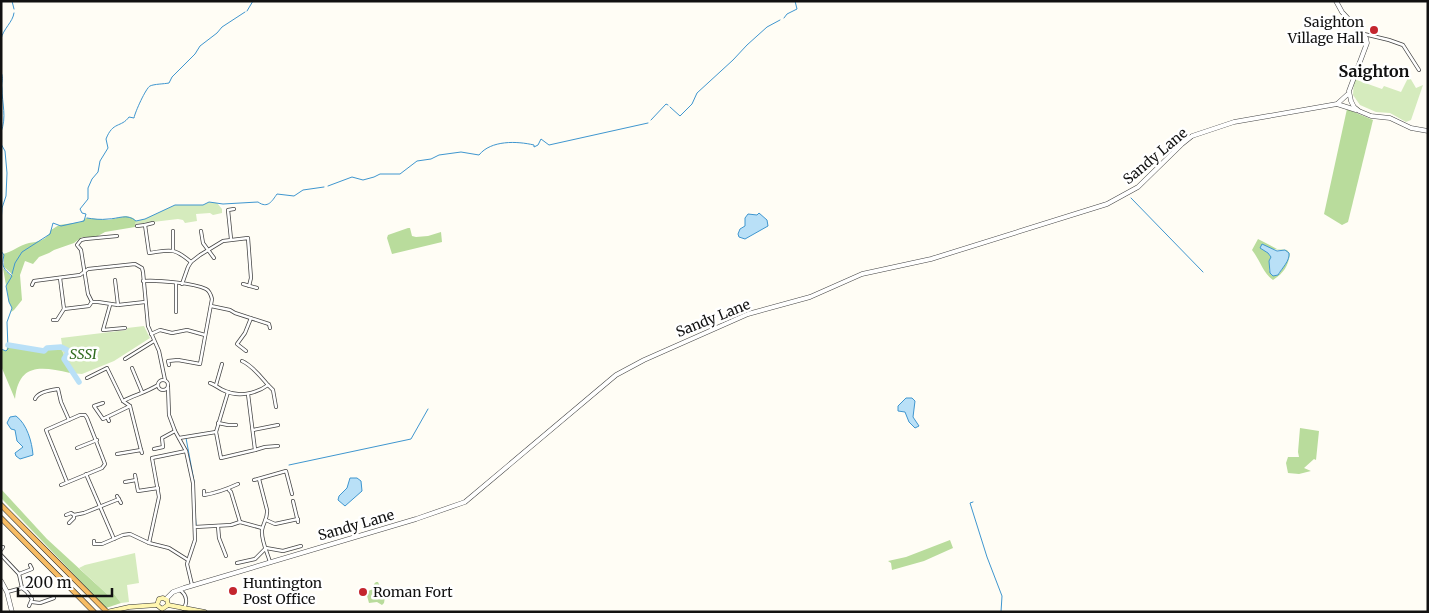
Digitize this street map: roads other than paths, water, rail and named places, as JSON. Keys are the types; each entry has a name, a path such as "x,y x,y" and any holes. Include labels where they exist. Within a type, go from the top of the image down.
{"highway":[{"path":"1,501 16,519"},
{"path":"1,505 107,612"},
{"path":"1,518 94,612"}],"main road":[{"path":"157,605 160,598 166,599 168,606"},
{"path":"107,612 157,605 162,609 168,606 205,612"}],"street":[{"path":"1336,1 1342,12 1364,34 1403,45 1419,70"},
{"path":"1337,104 1348,94 1366,43 1364,34"},
{"path":"1348,94 1354,107 1359,111"},
{"path":"1337,104 1371,116 1390,118 1411,128 1428,131"},
{"name":"Sandy Lane","path":"166,599 179,589 409,521 465,502 616,375 644,360 748,314 810,298 828,288 862,274 931,259 1036,228 1107,204 1138,187 1192,136 1234,122 1337,104"},
{"path":"231,239 226,210 234,209"},
{"path":"136,226 153,222"},
{"path":"145,225 146,246 149,258"},
{"path":"201,231 208,250 214,258"},
{"path":"107,233 108,238"},
{"path":"173,250 174,233"},
{"path":"92,302 88,294 81,250 77,245 85,239 116,236"},
{"path":"182,284 185,271 191,262 208,250 223,241 252,236"},
{"path":"248,238 251,278 249,286"},
{"path":"149,253 173,250 191,262"},
{"path":"34,281 80,275 88,270 135,264 142,268 148,326 159,351 163,380 150,391 142,392 123,401"},
{"path":"32,277 34,281"},
{"path":"60,278 64,309"},
{"path":"115,280 118,305"},
{"path":"143,282 157,280 208,290 212,299 199,370"},
{"path":"32,285 34,281"},
{"path":"176,283 176,312"},
{"path":"243,284 257,288"},
{"path":"58,324 55,320 64,309 89,306 92,302 118,305 146,302"},
{"path":"102,334 110,305"},
{"path":"210,306 230,310 270,324"},
{"path":"246,351 235,343 245,333 251,318"},
{"path":"103,330 126,328"},
{"path":"151,334 160,330 172,333 187,330 205,334"},
{"path":"125,359 154,341"},
{"path":"168,357 169,365"},
{"path":"168,361 178,360 200,364"},
{"path":"242,362 256,372 273,390 273,400 276,407"},
{"path":"216,385 219,368 222,364"},
{"path":"87,378 107,368 123,401 130,406 142,451 118,454 119,449"},
{"path":"131,369 142,392"},
{"path":"163,380 168,383 166,388 168,394 168,415 186,451 193,483 195,540 187,564 192,585"},
{"path":"210,383 228,392 239,394 248,394 268,385"},
{"path":"158,386 161,389 166,388"},
{"path":"35,396 59,388 61,402 69,420"},
{"path":"221,462 216,432 228,392"},
{"path":"248,394 255,450"},
{"path":"103,403 94,406 103,418 130,406"},
{"path":"61,484 67,482 102,468 105,464 97,440 85,415 80,415 44,430 67,482"},
{"path":"107,417 109,421"},
{"path":"218,423 234,425"},
{"path":"252,430 278,425"},
{"path":"154,449 164,447 162,438 175,431"},
{"path":"179,438 216,432"},
{"path":"77,448 97,440"},
{"path":"221,458 264,447 277,447 274,442"},
{"path":"148,459 186,451"},
{"path":"149,542 159,497 152,458"},
{"path":"254,480 259,480 286,469 292,494"},
{"path":"86,474 114,538"},
{"path":"135,475 138,493 158,488"},
{"path":"125,482 136,480"},
{"path":"259,480 267,510 262,534 270,562"},
{"path":"204,491 204,496 229,490 238,484"},
{"path":"229,490 240,522"},
{"path":"66,515 71,513 74,515 100,507 118,498 121,503"},
{"path":"266,520 275,524 298,521 293,501"},
{"path":"69,523 74,518 74,515"},
{"path":"195,527 218,526 240,522 262,528"},
{"path":"218,526 219,538 226,556"},
{"path":"93,544 102,544 114,538 130,534 169,548 188,560"},
{"path":"266,548 283,551 301,546"},
{"path":"236,563 255,559 266,548"},
{"path":"1,555 19,574 22,588 27,592 32,602 40,604 49,597 54,598"},
{"path":"19,574 32,568"},
{"path":"1,581 7,592 12,612"},
{"path":"7,592 22,588"},
{"path":"179,589 184,592 186,597 186,604 183,609"},
{"path":"29,606 32,602"}],"water":[{"path":"759,213 767,220 768,226 745,239 739,237 738,234 740,229 745,226 745,218 748,214 757,215"},
{"path":"1262,244 1277,251 1285,250 1289,253 1287,262 1278,275 1273,276 1270,273 1269,261 1271,257 1260,248"},
{"path":"906,398 912,398 915,401 913,417 919,426 915,428 909,422 905,412 898,411 898,406"},
{"path":"16,416 20,419 28,434 33,455 20,459 15,453 23,447 17,441 15,430 11,429 7,423 10,417"},
{"path":"350,478 357,478 361,481 362,491 345,506 338,500 339,496 347,488"}],"waterway":[{"path":"12,1 14,9"},
{"path":"247,11 253,1"},
{"path":"784,18 787,14 797,9 795,1"},
{"path":"12,274 15,263 22,252 50,234 53,223 61,226 84,221 86,214 82,213 80,209 88,199 88,188 98,172 100,161 108,148 106,139 114,127 123,123 129,117 134,118 148,88 154,85 169,83 172,77 195,54 200,46 222,27 245,12"},
{"path":"1,39 14,13"},
{"path":"670,107 680,116 692,104 697,93 767,27 780,20"},
{"path":"1,72 4,116 1,132"},
{"path":"651,120 666,104 668,105"},
{"path":"328,186 352,177 363,180 380,174 400,174 417,161 431,159 439,155 461,152 479,155 484,150 497,144 512,142 534,145 534,147 538,145 541,139 549,145 648,123"},
{"path":"1,144 5,151 7,173 6,196 2,208 1,223"},
{"path":"87,218 129,217 136,221 145,219 175,205 203,205 209,202 223,204 258,202 264,205 277,194 294,196 303,190 324,187"},
{"path":"1131,198 1203,272"},
{"path":"1,239 1,251 4,255 3,265 12,276 6,286 12,308 7,322 8,349 6,351 1,349"},
{"path":"8,345 44,351 47,348 61,347 69,351 64,359 79,382"},
{"path":"289,465 411,439 428,409"},
{"path":"186,438 194,481"},
{"path":"973,502 970,503 1002,596 1001,612"},
{"path":"195,510 196,525"}],"place":[{"name":"Saighton Village Hall","path":"1374,30"},
{"name":"Huntington Post Office","path":"233,591"},
{"name":"Roman Fort","path":"363,592"}],"district":[{"name":"Saighton","path":"1374,71"}],"park label":[{"name":"SSSI","path":"83,354"}]}
